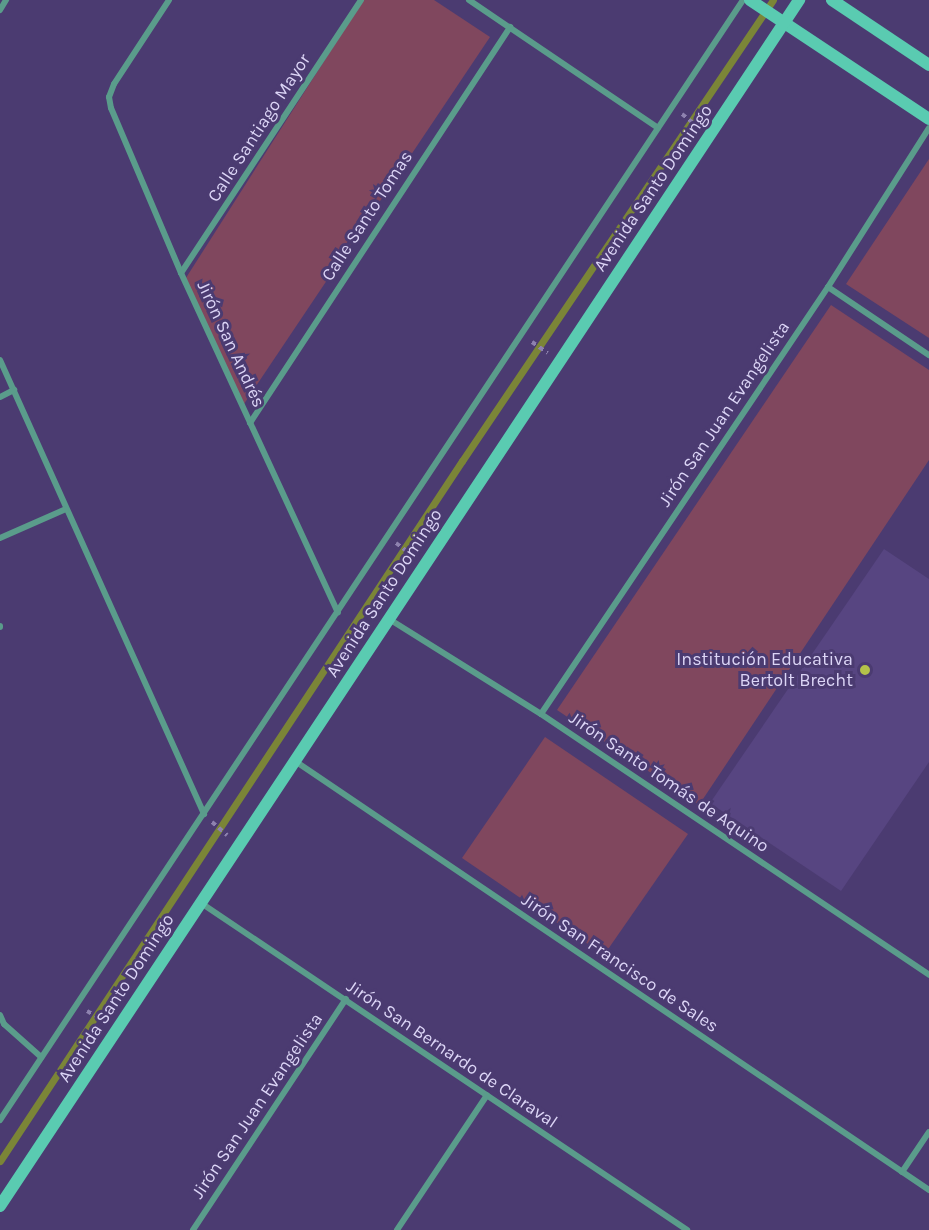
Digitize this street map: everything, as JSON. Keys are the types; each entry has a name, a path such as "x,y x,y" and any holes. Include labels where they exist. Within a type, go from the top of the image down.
{"main road":[{"path":"750,0 929,119"},
{"name":"Avenida Santo Domingo","path":"0,1206 799,0"},
{"path":"832,0 929,65"}],"street":[{"path":"0,10 6,0"},
{"name":"Jirón San Andrés","path":"169,0 114,84 109,97 111,108 181,273 338,613"},
{"name":"Calle Santiago Mayor","path":"181,273 362,0"},
{"path":"469,0 658,128"},
{"name":"Avenida Santo Domingo","path":"0,1120 743,0"},
{"name":"Calle Santo Tomas","path":"250,423 510,27"},
{"name":"Jirón San Juan Evangelista","path":"541,714 828,287 929,128"},
{"path":"828,287 929,355"},
{"path":"0,360 204,814"},
{"path":"0,397 14,390"},
{"path":"0,538 66,509"},
{"name":"Jirón Santo Tomás de Aquino","path":"389,619 541,714 929,975"},
{"name":"Jirón San Francisco de Sales","path":"295,761 929,1190"},
{"name":"Jirón San Bernardo de Claraval","path":"201,903 687,1230"},
{"name":"Jirón San Juan Evangelista","path":"193,1230 346,999"},
{"path":"0,1015 4,1024 41,1057"},
{"path":"397,1230 487,1095"},
{"path":"902,1172 929,1132"}],"path":[{"path":"671,107 710,134"},
{"path":"522,334 560,362"},
{"path":"388,538 425,564"},
{"path":"204,814 239,846"},
{"path":"77,1005 117,1030"}],"shaded area":[{"path":"363,0 434,0 490,37 244,404 184,281"},
{"path":"929,159 929,338 846,284"},
{"path":"831,305 929,370 929,460 699,805 557,710"},
{"name":"Institución Educativa Bertolt Brecht","path":"884,549 929,579 929,762 841,891 710,803"},
{"path":"545,737 688,834 604,955 462,858"}],"waterway":[{"path":"0,1161 462,461 773,0"}],"place":[{"name":"Institución Educativa Bertolt Brecht","path":"865,670"}]}
